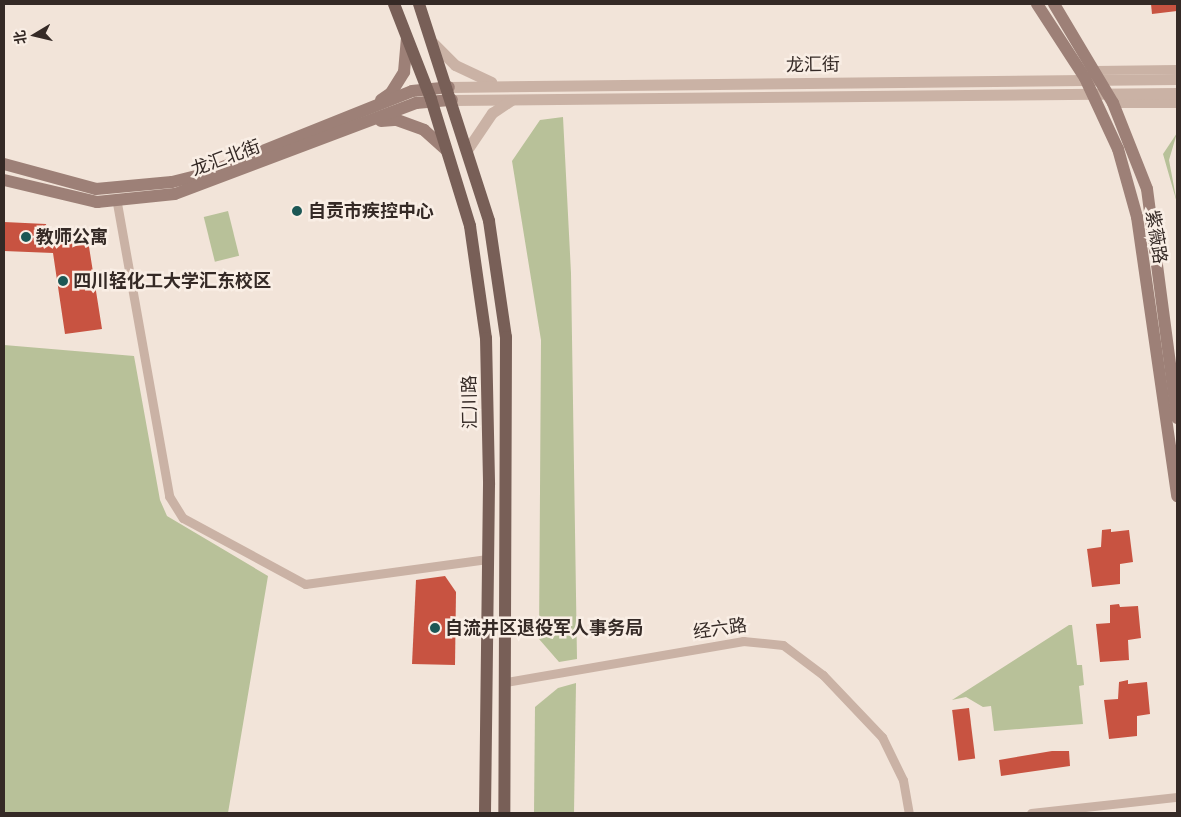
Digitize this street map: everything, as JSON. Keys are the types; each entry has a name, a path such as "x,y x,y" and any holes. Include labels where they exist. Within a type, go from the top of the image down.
{"main road":[{"name":"汇川路","path":"394,4 429,93 470,226 486,338 487,559 484,813"},
{"name":"汇川路","path":"419,4 448,87 489,221 506,337 504,813"},
{"name":"紫薇路","path":"1037,4 1085,78 1118,149 1137,217 1177,496"},
{"name":"紫薇路","path":"1054,4 1113,102 1147,189 1177,418"},
{"path":"369,115 391,93 404,72 407,36"},
{"name":"龙汇北街","path":"4,164 96,189 172,182 204,174 448,87"},
{"name":"龙汇北街","path":"429,93 452,100"},
{"path":"369,115 397,120 415,127 446,150"},
{"name":"龙汇北街","path":"4,180 97,202 117,203 175,194 209,185 369,115"}],"street":[{"path":"433,43 477,78 507,86"},
{"path":"1097,74 1177,69"},
{"name":"龙汇街","path":"448,87 1085,78 1097,74 1177,80"},
{"name":"龙汇街","path":"452,100 1092,92 1177,93"},
{"path":"467,150 492,113 511,100"},
{"path":"1113,102 1177,103"},
{"path":"117,203 169,496 182,518 305,584 487,559"},
{"name":"经六路","path":"506,682 743,640 783,645 823,675 882,737 903,780 908,813"},
{"path":"1032,813 1177,797"}],"green space":[{"path":"563,117 571,273 577,659 559,662 539,639 541,340 512,161 540,120"},
{"path":"1177,133 1169,160 1177,203 1163,154"},
{"path":"228,211 239,256 215,262 204,217"},
{"path":"4,345 134,356 160,500 167,516 268,576 228,813 4,813"},
{"path":"1069,625 1072,625 1077,665 1082,665 1084,685 1079,686 1083,724 994,731 991,706 983,707 966,697 952,700"},
{"path":"576,683 574,813 534,813 535,707 558,688"}],"building":[{"path":"1151,4 1177,4 1177,11 1152,14"},
{"path":"4,222 46,224 48,240 87,234 102,329 65,334 53,253 4,251"},
{"path":"1111,529 1111,532 1129,530 1133,562 1120,564 1120,584 1092,587 1087,549 1101,547 1102,530"},
{"name":"自流井区退役军人事务局","path":"445,576 456,592 455,665 412,664 416,580"},
{"path":"1119,604 1120,607 1138,606 1141,638 1128,640 1129,660 1100,662 1096,624 1110,623 1110,605"},
{"path":"1128,680 1128,684 1147,682 1150,714 1137,716 1137,736 1109,739 1104,700 1118,699 1119,682"},
{"path":"969,708 975,759 958,761 952,710"},
{"path":"1052,751 1069,751 1070,766 1001,776 999,760"}],"place":[{"name":"自贡市疾控中心","path":"297,211"},
{"name":"教师公寓","path":"26,237"},
{"name":"四川轻化工大学汇东校区","path":"63,281"},
{"name":"自流井区退役军人事务局","path":"435,628"}]}
